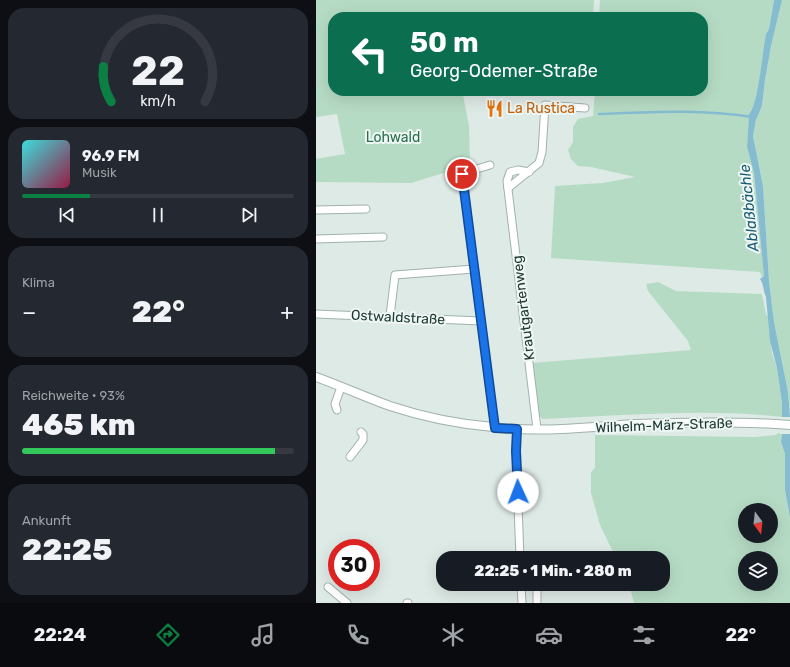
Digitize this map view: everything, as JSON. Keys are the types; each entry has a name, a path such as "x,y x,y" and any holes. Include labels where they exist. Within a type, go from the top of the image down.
{"street":[{"path":"508,188 537,165 542,157 545,105 584,108"},
{"path":"490,165 458,175 474,269 495,428"},
{"name":"Krautgartenweg","path":"529,172 518,170 510,172 508,177 508,188 537,429"},
{"path":"316,210 366,209"},
{"path":"316,239 383,237"},
{"path":"390,316 395,275 474,269"},
{"name":"Ostwaldstraße","path":"316,314 481,321"},
{"name":"Wilhelm-März-Straße","path":"316,377 368,398 412,413 447,421 495,428 537,429 750,422 790,425"},
{"path":"337,410 335,404 341,387"},
{"path":"517,429 516,451 520,551"},
{"path":"350,457 363,440 363,434 361,432"},
{"path":"333,591 347,603"},
{"path":"521,591 522,603"},
{"path":"537,591 537,603"}],"green space":[{"name":"Lohwald","path":"316,0 594,0 593,12 328,12 328,96 463,96 469,126 470,165 411,183 316,182 316,159 345,154 337,114 316,117"},
{"path":"600,0 774,0 769,29 766,34 758,89 749,114 747,147 754,173 764,276 762,277 760,272 551,258 555,186 603,183 635,177 591,167 578,166 571,159 568,150 573,142 573,127 578,119 593,116 595,96 708,96 708,12 599,12"},
{"path":"782,0 790,0 790,413 788,392 774,322 769,281 763,186 753,136 756,120 762,106 771,46"},
{"path":"658,282 676,291 762,294 766,315 768,316 772,353 777,368 782,403 782,417 722,413 543,419 539,416 532,363 691,350 688,341 648,291 646,284"},
{"path":"778,433 782,434 781,442 785,454 785,490 790,518 790,603 634,603 631,591 670,591 670,551 613,551 600,525 591,493 591,472 595,468 595,435 755,437 776,435"}],"water":[{"path":"774,0 782,0 771,46 762,106 756,120 753,136 763,186 769,281 774,322 788,392 790,417 782,417 782,403 777,368 770,341 766,297 760,279 764,276 754,173 747,147 749,114 758,89 766,34 769,29"},
{"path":"782,434 790,434 790,518 785,490 785,454 781,442"}],"waterway":[{"path":"599,114 695,112 733,114 752,117"}],"place":[{"name":"La Rustica","path":"494,108"}],"route":[{"path":"462,174 495,428 517,429 516,451 518,492"}],"water label":[{"name":"Ablaßbächle","path":"749,208"}]}
